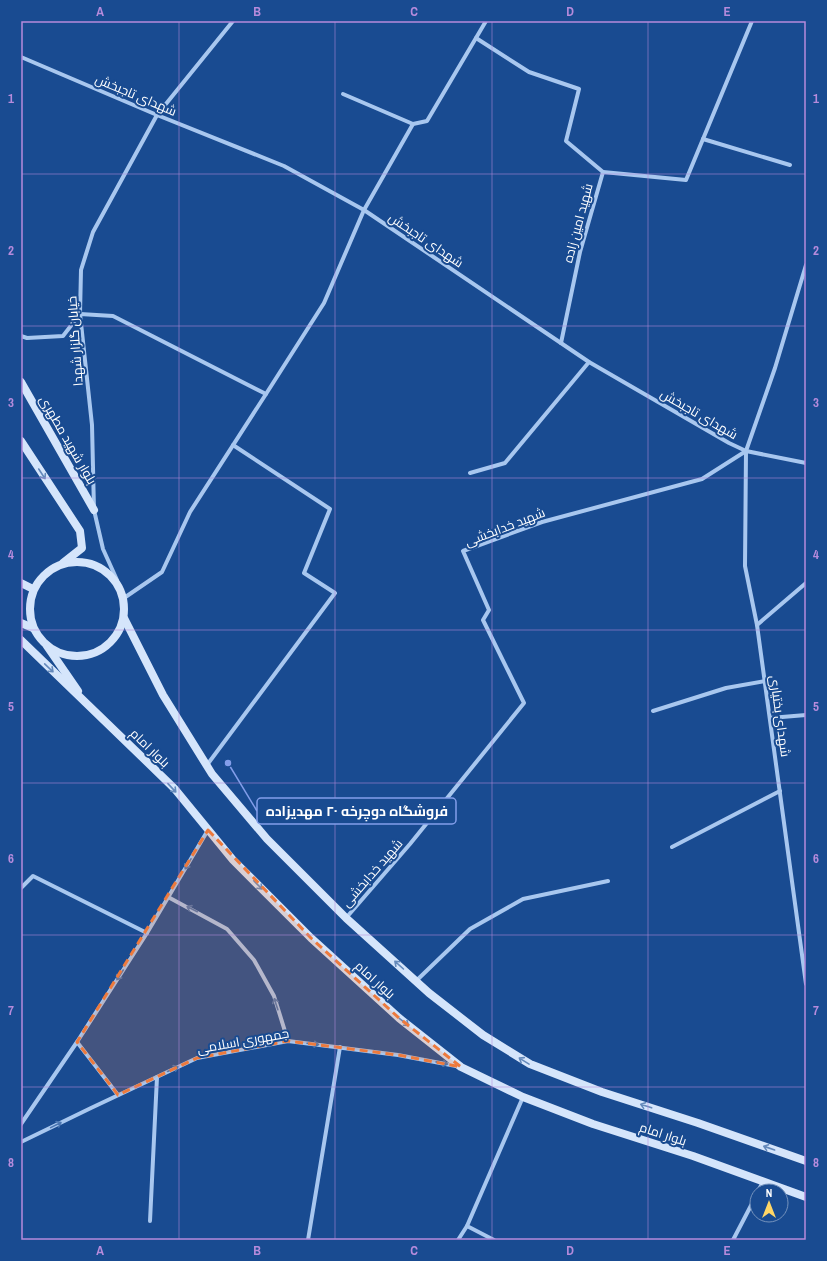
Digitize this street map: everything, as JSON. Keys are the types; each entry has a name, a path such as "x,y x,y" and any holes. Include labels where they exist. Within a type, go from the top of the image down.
{"street":[{"name":"خیابان گلزار شهدا","path":"117,580 103,549 94,510 92,425 80,314 81,270 93,232 157,115 233,21"},
{"path":"343,94 413,124 427,122 486,21"},
{"name":"شهید امین زاده","path":"561,343 580,252 603,172 686,180 752,21"},
{"path":"476,38 528,72 579,89 566,141 603,172"},
{"name":"شهدای تاجبخش","path":"21,57 157,115 284,166 364,210 589,362 729,443 746,451 806,463"},
{"path":"124,598 162,572 190,512 324,303 364,210 413,124"},
{"path":"703,139 790,165"},
{"name":"شهدای بختیاری","path":"806,266 775,368 746,451 745,566 757,625 806,984"},
{"path":"21,336 27,338 63,336 80,314 113,316 266,394"},
{"path":"470,473 505,463 589,362"},
{"name":"بلوار شهید مطهری","path":"21,382 94,510"},
{"path":"21,441 80,531 82,548 63,563 46,573 33,589 30,609 33,628"},
{"path":"207,765 335,593 304,573 330,509 233,445"},
{"name":"شهید خدابخشی","path":"346,918 410,844 524,703 483,620 489,610 463,551 542,522 702,478 746,451"},
{"path":"46,644 63,654 82,655 101,649 117,637 124,618 124,598 117,580 101,567 82,562 63,563"},
{"path":"21,583 33,589"},
{"path":"757,625 806,583"},
{"name":"بلوار امام","path":"124,618 163,695 212,774 267,839 346,918 416,981 484,1035 530,1064 602,1092 806,1160"},
{"path":"21,623 33,628 46,644 89,707"},
{"name":"بلوار امام","path":"21,640 174,788 233,860 311,938 399,1018 461,1067 523,1097 593,1124 693,1156 806,1197"},
{"path":"653,711 726,688 765,681"},
{"path":"770,718 806,715"},
{"path":"672,847 780,791"},
{"path":"21,1124 77,1042 147,933 208,830"},
{"path":"21,888 33,876 147,933"},
{"path":"416,981 470,929 524,899 608,881"},
{"path":"168,897 227,929 254,960 274,996 288,1041"},
{"name":"جمهوری اسلامی","path":"21,1142 197,1058 288,1041 398,1055 461,1067"},
{"path":"77,1042 118,1095"},
{"path":"308,1240 340,1047"},
{"path":"150,1221 157,1077"},
{"path":"458,1240 467,1226 523,1097"},
{"path":"733,1240 749,1209"},
{"path":"467,1226 494,1240"}],"highlighted area":[{"path":"208,830 311,938 399,1018 461,1067 398,1055 288,1041 197,1058 118,1095 77,1042"}],"place":[{"name":"فروشگاه دوچرخه ۲۰ مهدیزاده","path":"228,763"}]}
